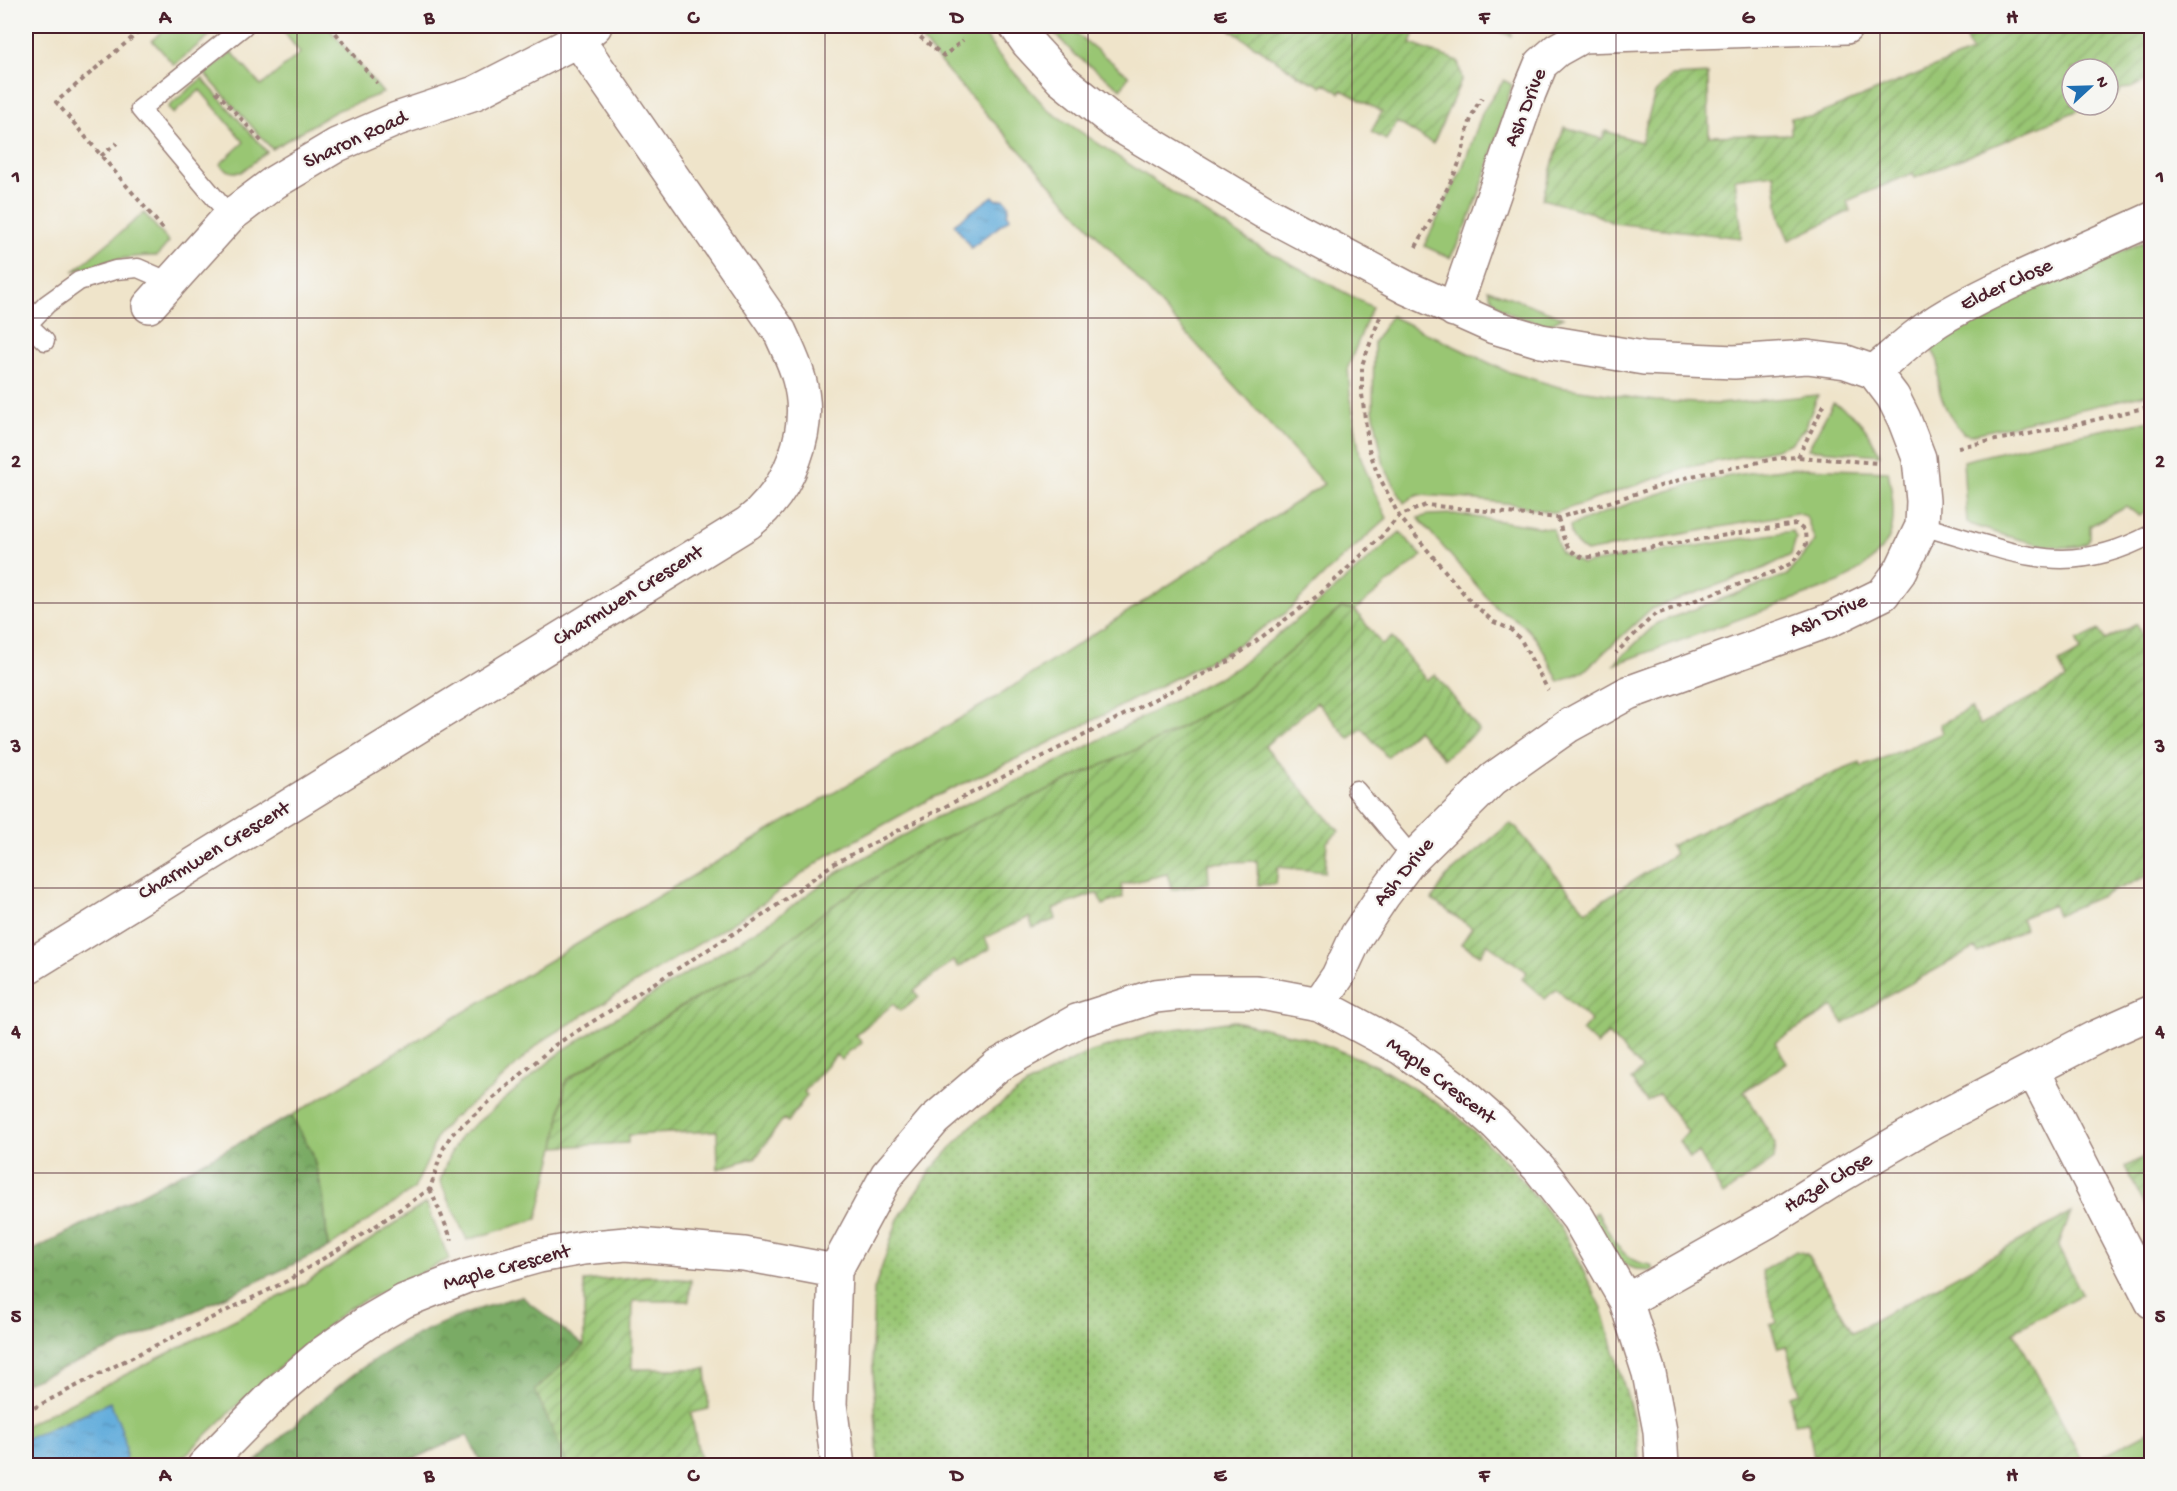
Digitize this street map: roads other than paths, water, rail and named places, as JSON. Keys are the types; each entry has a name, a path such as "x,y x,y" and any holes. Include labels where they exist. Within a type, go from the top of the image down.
{"street":[{"path":"1016,26 1028,43 1062,80 1114,122 1264,212 1399,284 1494,327 1541,341 1644,358 1734,362 1807,357 1860,367"},
{"name":"Ash Drive","path":"1454,310 1529,93 1541,64 1557,50 1582,36 1846,27"},
{"name":"Sharon Road","path":"149,306 230,216 290,173 337,145 404,116 475,93 587,33"},
{"name":"Charmwen Crescent","path":"26,968 750,522 765,508 783,483 804,426 804,413 800,380 780,332 587,33"},
{"name":"Elder Close","path":"1860,367 1910,342 1945,316 1992,292 2151,219"},
{"name":"Ash Drive","path":"1319,1004 1338,976 1357,935 1383,896 1413,858 1493,779 1568,726 1628,693 1830,620 1883,594 1901,570 1922,526 1923,501 1919,458 1893,398 1860,367"},
{"name":"Maple Crescent","path":"838,1466 830,1404 835,1271 888,1175 934,1120 997,1066 1077,1021 1155,996 1192,992 1256,992 1319,1004 1401,1048 1452,1085 1496,1124 1539,1168 1578,1218 1626,1301 1649,1373 1660,1431 1662,1466"},
{"name":"Hazel Close","path":"1626,1301 1768,1221 1927,1125 2096,1037 2151,1012"},
{"path":"2034,1070 2151,1302"},
{"name":"Maple Crescent","path":"204,1466 275,1394 323,1353 366,1323 404,1301 468,1276 539,1256 582,1248 626,1244 744,1254 835,1271"}],"lane":[{"path":"230,216 140,109 244,26"},
{"path":"45,341 26,324 46,304 79,281 115,270 138,268 180,271"},
{"path":"1922,526 2011,553 2044,560 2077,559 2108,553 2151,534"},
{"path":"1356,790 1413,858"}],"water":[{"path":"993,196 996,200 1004,199 1007,202 1009,207 1007,213 1010,218 971,248 954,224"},
{"path":"110,1402 125,1441 124,1465 26,1465 26,1439"}]}
